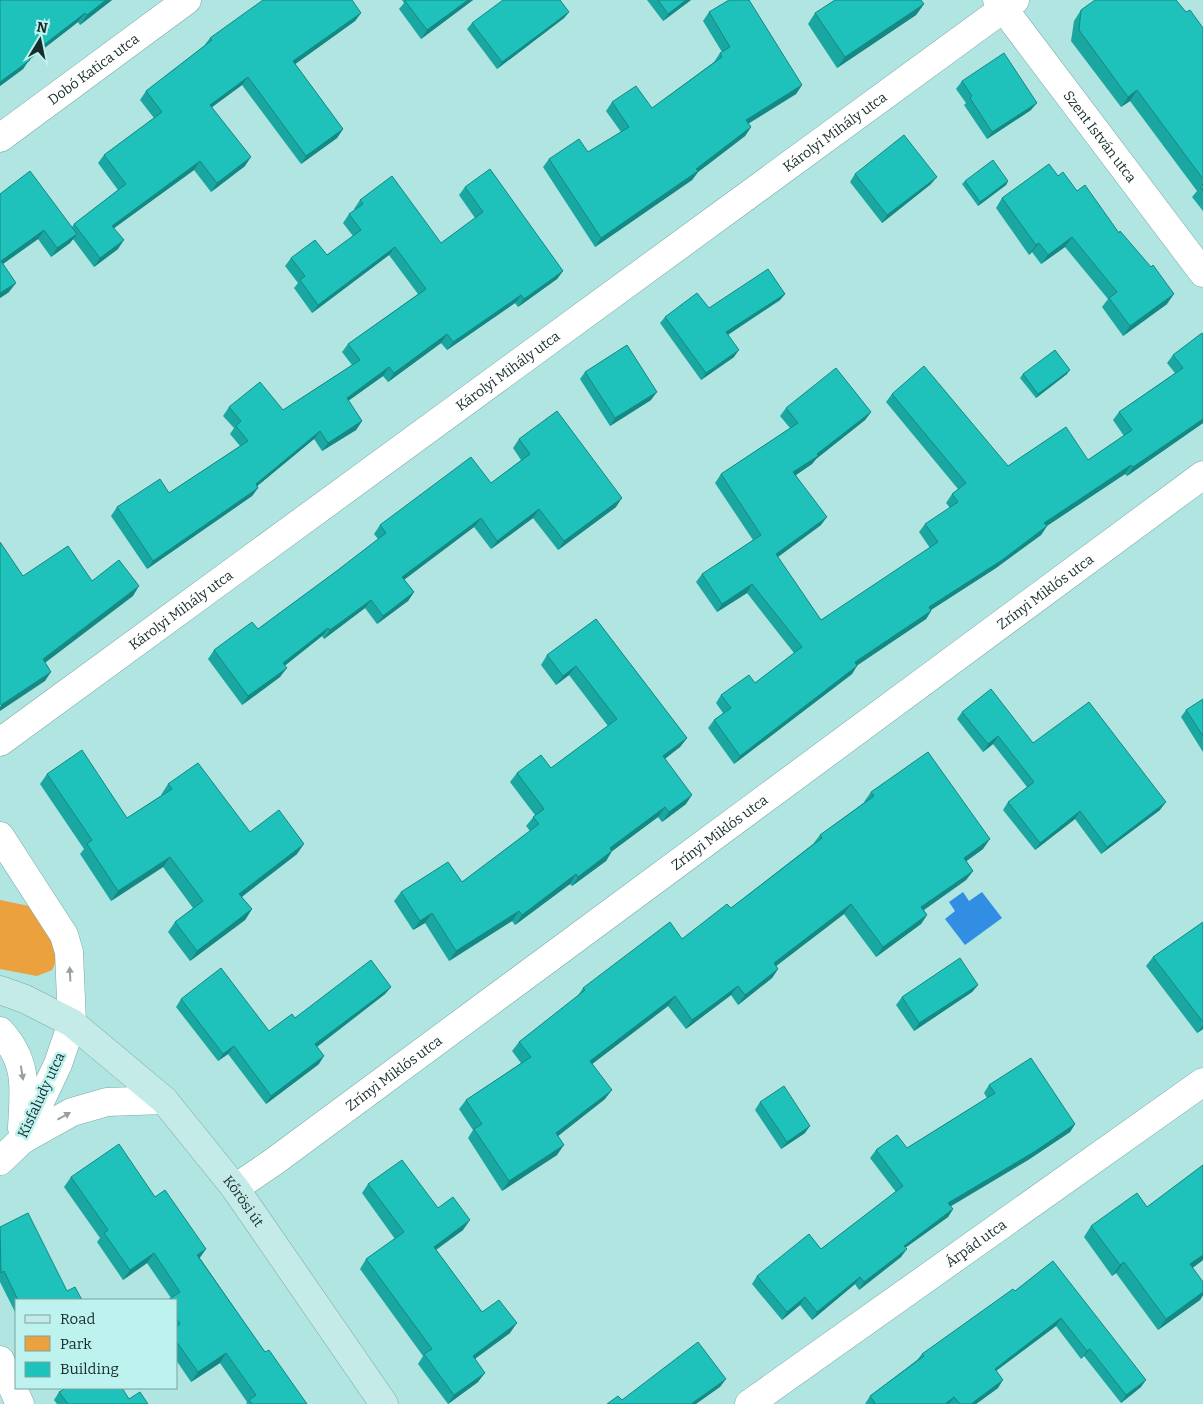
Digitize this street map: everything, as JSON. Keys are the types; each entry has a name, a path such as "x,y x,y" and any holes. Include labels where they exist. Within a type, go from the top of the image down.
{"main road":[{"name":"Kőrösi út","path":"0,990 25,999 72,1023 164,1100 235,1188 384,1404"}],"street":[{"name":"Dobó Katica utca","path":"0,138 187,0"},
{"name":"Szent István utca","path":"1005,3 1203,273"},
{"name":"Károlyi Mihály utca","path":"0,742 1005,3"},
{"name":"Zrínyi Miklós utca","path":"235,1188 304,1140 1203,476"},
{"path":"0,836 64,935 69,952 72,1023"},
{"name":"Kisfaludy utca","path":"0,1161 22,1140 58,1064 72,1023"},
{"path":"0,1031 19,1057 23,1075 22,1140"},
{"name":"Árpád utca","path":"749,1404 1203,1082"},
{"path":"22,1140 72,1112 107,1102 164,1100"},
{"path":"0,1360 20,1404"}],"green space":[{"path":"0,900 34,907 60,954 52,970 37,976 0,969"}],"water":[{"path":"963,892 969,901 982,892 1002,918 965,945 945,919 955,911 949,902"}],"building":[{"path":"0,0 106,0 87,15 85,13 28,57 30,60 0,82"},
{"path":"263,0 352,0 361,13 293,61 343,129 306,156 248,77 210,105 251,157 217,183 200,161 112,226 124,240 100,258 74,224 126,184 104,155 162,112 146,91 212,40 210,38"},
{"path":"406,0 468,0 427,30"},
{"path":"503,0 560,0 569,12 502,62 472,23"},
{"path":"658,0 686,0 668,14"},
{"path":"729,0 749,0 802,85 746,120 751,127 696,169 698,171 601,238 549,159 579,139 588,152 629,127 612,102 636,86 652,108 722,57 720,53 730,47 709,12"},
{"path":"835,0 921,0 924,4 845,57 815,13"},
{"path":"1095,0 1176,0 1186,12 1190,10 1203,28 1203,179 1137,90 1128,97 1079,30 1081,10"},
{"path":"1004,53 1037,103 992,132 970,98 972,96 962,81"},
{"path":"904,135 937,177 887,215 855,174"},
{"path":"993,160 1008,181 980,202 965,181"},
{"path":"1049,164 1058,176 1063,172 1077,191 1085,185 1119,233 1120,231 1151,267 1153,265 1174,294 1130,326 1109,298 1117,292 1072,237 1048,255 1039,243 1036,245 1002,198"},
{"path":"490,169 563,271 524,299 521,295 453,342 447,334 394,373 389,367 347,398 362,421 328,443 320,431 256,484 258,488 153,561 117,507 160,479 169,493 248,441 236,426 241,421 229,407 260,382 283,410 360,360 348,344 426,289 395,247 318,305 300,280 305,276 291,258 315,240 327,255 361,230 349,214 363,204 360,200 392,176 441,243 483,212 465,187"},
{"path":"30,171 77,234 57,248 44,230 1,261 16,283 0,293 0,194"},
{"path":"768,269 785,294 726,332 739,350 706,373 665,317 697,293 709,308"},
{"path":"1202,333 1203,419 1133,467 1131,465 1044,523 1047,526 1002,560 929,607 931,611 855,662 857,666 740,756 714,720 731,708 721,695 749,675 755,683 802,647 752,584 722,604 702,574 761,535 721,474 798,423 786,408 836,368 871,412 817,454 818,456 793,472 827,517 776,554 821,620 938,542 925,524 958,502 952,494 966,483 892,394 924,366 1008,466 1066,427 1088,460 1132,430 1119,412 1183,368 1173,355"},
{"path":"627,345 657,392 615,418 585,372"},
{"path":"1055,350 1070,370 1038,394 1023,374"},
{"path":"557,411 622,498 564,541 539,509 497,541 481,518 402,577 414,592 383,616 371,600 330,630 328,628 283,663 287,668 248,696 214,650 252,622 258,629 334,573 386,533 380,525 471,457 491,483 530,454 519,439"},
{"path":"0,542 23,576 68,546 92,581 119,560 139,586 43,659 51,672 1,705 0,703"},
{"path":"596,619 687,738 663,756 692,795 669,812 665,807 610,848 612,851 578,877 576,874 522,915 519,911 456,951 432,913 420,921 401,892 448,862 462,882 539,824 533,817 544,809 517,773 541,755 551,768 617,719 576,666 563,676 547,655"},
{"path":"991,689 1033,743 1089,702 1166,802 1107,847 1080,811 1040,843 1008,802 1034,782 998,736 988,744 962,712"},
{"path":"1203,699 1203,736 1186,710"},
{"path":"82,750 127,818 172,789 168,784 198,763 250,832 279,810 304,844 239,894 252,909 197,951 175,922 203,901 170,857 118,891 87,844 92,840 47,774"},
{"path":"928,752 990,839 964,858 973,871 921,907 927,915 883,947 851,904 774,963 778,969 745,995 738,986 692,1020 675,996 590,1061 612,1090 556,1133 564,1145 509,1181 474,1129 482,1124 466,1100 531,1057 519,1042 585,990 583,988 670,922 682,939 727,904 731,908 822,838 820,835 874,796 871,792"},
{"path":"1203,922 1203,1022 1153,957"},
{"path":"960,958 978,985 919,1023 902,997"},
{"path":"371,960 391,987 315,1044 324,1056 271,1096 234,1046 223,1054 181,999 221,968 269,1031 292,1014 295,1018"},
{"path":"1031,1058 1075,1124 1034,1152 948,1203 953,1209 904,1246 907,1249 864,1282 860,1277 817,1312 805,1297 787,1312 757,1276 809,1234 821,1249 903,1186 876,1150 897,1135 907,1148 995,1093 989,1085"},
{"path":"784,1086 810,1126 787,1142 760,1102"},
{"path":"119,1144 155,1197 165,1190 206,1249 197,1255 265,1352 269,1350 307,1404 252,1404 249,1400 256,1395 226,1353 198,1372 178,1344 178,1326 180,1324 178,1321 178,1299 170,1299 180,1292 154,1253 130,1270 104,1233 108,1230 71,1177"},
{"path":"402,1160 438,1208 453,1197 470,1220 434,1247 482,1312 499,1300 517,1323 473,1356 485,1373 454,1395 424,1354 432,1349 366,1259 404,1232 368,1184"},
{"path":"1203,1165 1203,1255 1190,1264 1203,1282 1203,1292 1166,1319 1124,1262 1120,1265 1091,1226 1137,1193 1147,1207"},
{"path":"28,1213 67,1291 75,1287 81,1299 18,1299 4,1271 1,1273 0,1227"},
{"path":"1053,1261 1146,1380 1126,1395 1090,1349 1087,1351 1061,1318 995,1369 1003,1380 971,1404 960,1404 954,1397 945,1404 873,1404 875,1403 870,1396 924,1356 922,1354 1013,1289 1015,1291"},
{"path":"698,1342 726,1379 691,1404 607,1404 618,1396 622,1400"},
{"path":"64,1389 123,1389 129,1399 140,1392 148,1404 68,1404 59,1392"}]}
